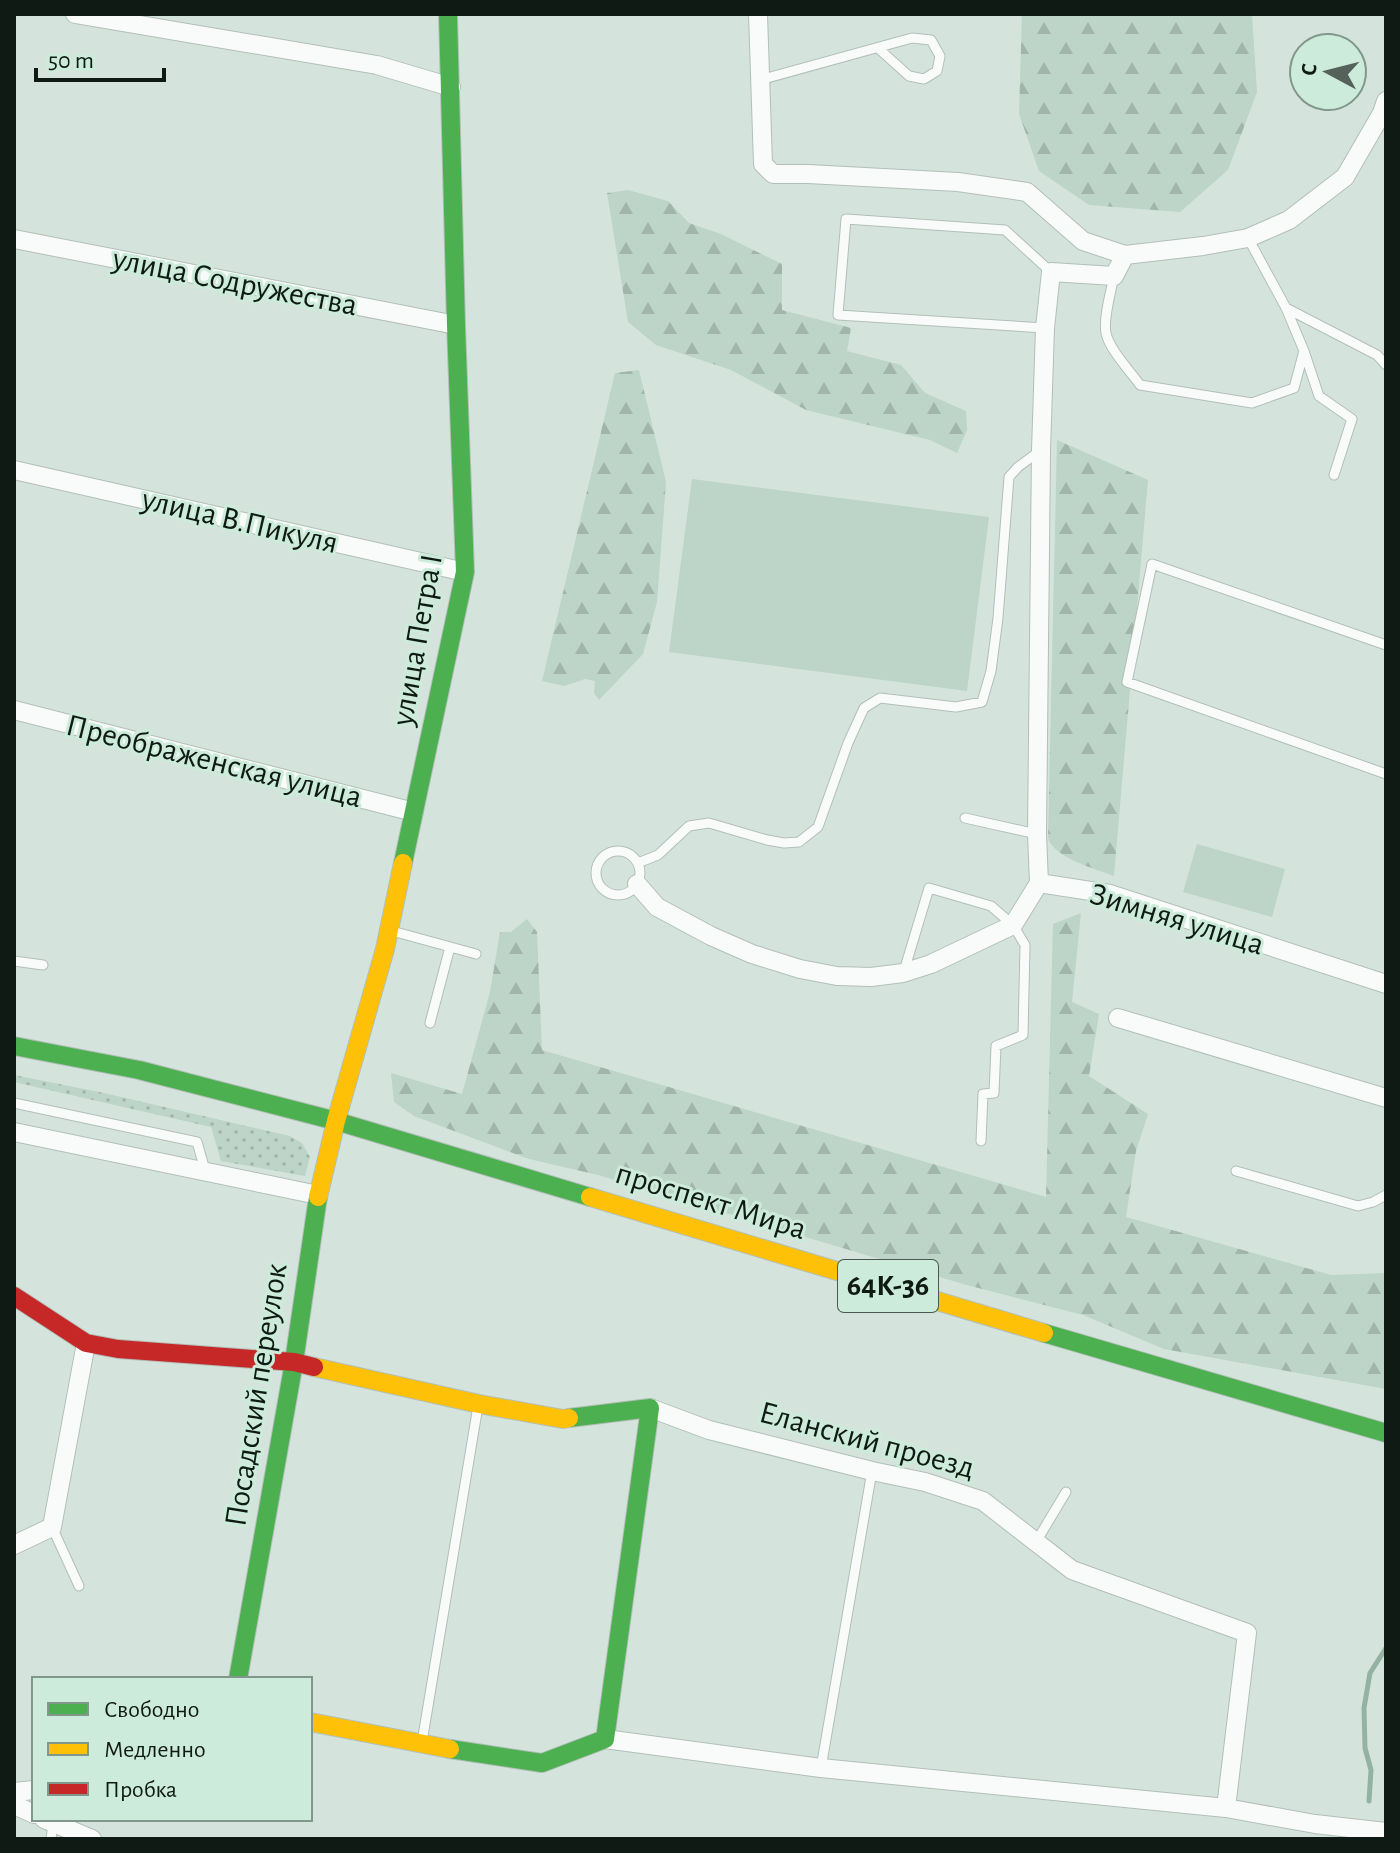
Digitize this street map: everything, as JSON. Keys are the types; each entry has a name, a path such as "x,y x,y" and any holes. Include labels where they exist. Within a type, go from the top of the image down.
{"street":[{"path":"75,14 377,65 451,87"},
{"name":"улица Петра I","path":"336,1121 389,930 465,572 448,14"},
{"path":"758,14 763,164 773,174 958,182 1027,192 1083,241 1125,255 1248,238 1289,220 1345,177 1386,101"},
{"name":"улица Содружества","path":"14,239 456,325"},
{"path":"637,884 657,907 711,936 752,954 800,969 837,976 871,977 903,973 931,964 1013,925 1039,883 1041,450 1045,328 1051,272 1114,276 1125,255"},
{"name":"улица В.Пикуля","path":"14,470 465,572"},
{"name":"Преображенская улица","path":"14,710 414,812"},
{"name":"Зимняя улица","path":"1039,883 1110,894 1386,984"},
{"path":"1118,1018 1386,1098"},
{"name":"проспект Мира","path":"14,1046 139,1070 336,1121 1386,1433"},
{"name":"Посадский переулок","path":"238,1677 294,1362 318,1195 336,1121"},
{"path":"14,1132 318,1195"},
{"path":"14,1296 86,1343 118,1349 294,1362 479,1404 563,1419 650,1408 605,1739"},
{"path":"14,1545 52,1527 86,1343"},
{"name":"Еланский проезд","path":"650,1408 709,1430 925,1482 983,1501 1072,1570 1247,1633 1226,1808"},
{"path":"312,1722 421,1745 542,1763 605,1739 821,1768 1226,1808 1315,1824 1386,1832"},
{"path":"49,1827 92,1839"}],"lane":[{"path":"760,80 912,38 931,40 940,56 937,71 924,79 909,76 879,49"},
{"path":"1045,328 838,315 846,219 1005,230 1051,272"},
{"path":"1248,238 1286,308 1319,396 1352,419 1334,475"},
{"path":"1114,276 1106,333 1140,385 1252,403 1294,388 1304,351"},
{"path":"1286,308 1377,355 1386,365"},
{"path":"638,863 658,855 689,826 709,823 767,840 799,842 818,827 864,708 880,698 956,707 982,702 991,671 998,618 1009,477 1041,450"},
{"path":"1386,645 1152,564 1127,682 1386,774"},
{"path":"965,818 1037,834"},
{"path":"613,851 628,853 638,863 640,877 627,893 613,895 601,888 595,874 600,860 613,851"},
{"path":"903,973 929,888 991,906 1013,925 1025,945 1023,1035 996,1046 994,1093 983,1094 981,1141"},
{"path":"389,930 476,954"},
{"path":"430,1023 450,947"},
{"path":"14,961 43,965"},
{"path":"14,1103 197,1142 206,1171"},
{"path":"1236,1171 1358,1206 1386,1195"},
{"path":"421,1745 479,1404"},
{"path":"821,1768 872,1471"},
{"path":"1036,1542 1066,1492"},
{"path":"52,1527 79,1586"}],"green space":[{"path":"1022,14 1252,14 1257,92 1228,170 1180,212 1089,205 1039,171 1019,114"},
{"path":"628,190 668,201 689,223 721,234 782,264 782,310 851,328 847,351 901,365 925,393 966,411 967,430 957,453 930,440 806,410 731,370 656,345 628,322 607,193"},
{"path":"639,370 666,482 657,602 643,654 599,700 594,693 595,681 585,679 564,686 542,681 615,373"},
{"path":"1057,440 1148,480 1114,876 1067,857 1048,838"},
{"path":"692,479 989,517 967,691 669,652"},
{"path":"1197,844 1285,869 1272,917 1183,892"},
{"path":"1081,913 1072,1002 1099,1014 1089,1076 1148,1114 1136,1151 1126,1217 1331,1275 1386,1273 1386,1389 1164,1349 1083,1315 963,1284 598,1175 529,1159 414,1116 394,1102 391,1073 462,1094 490,992 500,932 511,932 527,919 537,932 542,1050 1046,1197 1053,924"},
{"path":"14,1075 290,1136 302,1143 310,1157 305,1176 221,1161 211,1127 14,1082"}],"waterway":[{"path":"1369,1801 1371,1770 1365,1748 1364,1708 1370,1673 1386,1648"}],"traffic: fast":[{"path":"403,863 465,572 448,14"},
{"path":"14,1046 139,1070 336,1121 590,1197"},
{"path":"238,1677 294,1362 318,1197"},
{"path":"1044,1333 1386,1433"},
{"path":"450,1749 542,1763 605,1739 650,1408 569,1418"}],"traffic: slow":[{"path":"318,1197 336,1121 385,949 403,863"},
{"path":"590,1197 1044,1333"},
{"path":"314,1367 479,1404 569,1418"},
{"path":"312,1722 450,1749"}],"traffic: jam":[{"path":"14,1296 86,1343 118,1349 294,1362 314,1367"}]}
